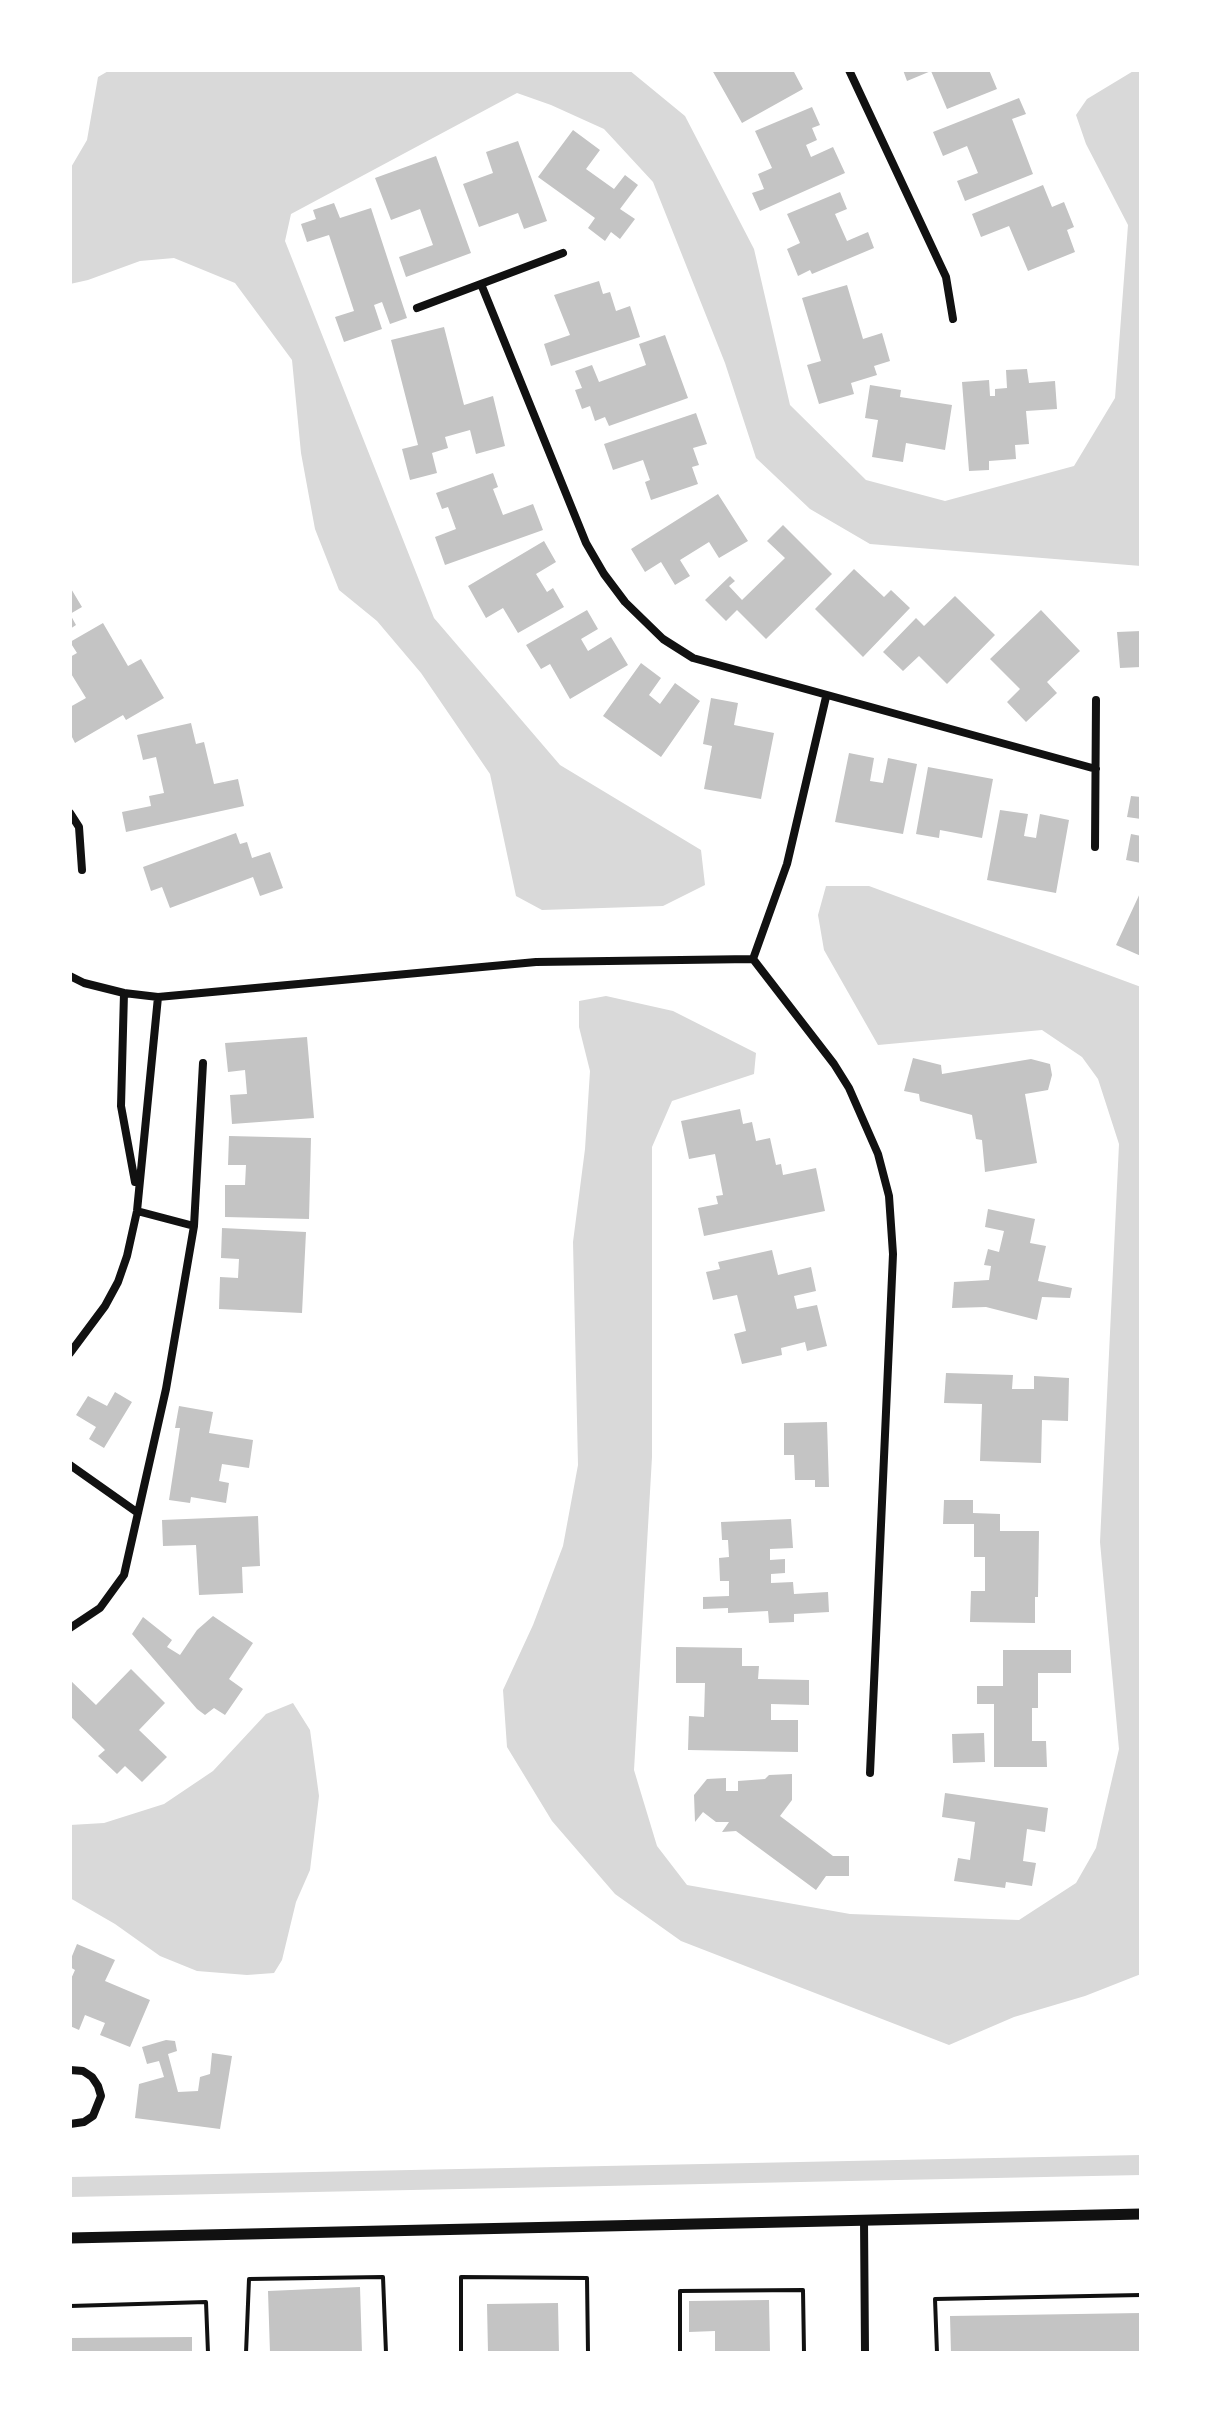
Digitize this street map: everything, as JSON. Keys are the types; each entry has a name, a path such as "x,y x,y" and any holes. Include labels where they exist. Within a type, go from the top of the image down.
{"street":[{"path":"849,70 946,277 953,319"},
{"path":"417,308 563,253"},
{"path":"481,284 580,531 604,574 625,602 663,639 693,658 1096,769"},
{"path":"753,959 787,864 826,697"},
{"path":"1095,847 1096,700"},
{"path":"70,813 79,827 82,870"},
{"path":"70,976 84,983 124,993 158,997 536,962 753,959"},
{"path":"753,959 849,1088 878,1154 889,1196 893,1254 870,1773"},
{"path":"124,993 121,1106 137,1191"},
{"path":"70,1353 105,1306 118,1282 137,1211 158,997"},
{"path":"70,1628 100,1608 124,1575 166,1389 194,1226 203,1063"},
{"path":"137,1211 194,1226"},
{"path":"70,1465 138,1513"},
{"path":"70,2070 83,2071 92,2077 101,2096 93,2116 84,2122 70,2124"},
{"path":"70,2238 1141,2214"},
{"path":"864,2220 865,2353"}],"lane":[{"path":"246,2353 249,2279 383,2277 386,2353"},
{"path":"461,2353 461,2277 587,2278 588,2353"},
{"path":"680,2353 680,2291 788,2290 803,2290 804,2353"},
{"path":"937,2353 935,2299 1141,2295"},
{"path":"70,2306 206,2302 208,2353"}],"shaded area":[{"path":"110,70 629,70 685,116 754,249 790,405 866,480 945,501 1074,466 1115,398 1128,225 1086,144 1076,115 1087,99 1135,70 1141,70 1141,566 870,544 810,509 756,458 725,363 653,182 604,129 551,105 517,93 291,214 285,241 434,618 560,765 701,850 705,885 663,906 542,910 516,896 490,774 421,673 377,621 339,590 315,529 301,453 292,360 235,283 174,258 140,261 70,284 70,169 87,140 98,77"},
{"path":"826,886 869,886 1141,987 1141,1974 1085,1996 1014,2017 949,2045 681,1941 615,1894 552,1821 507,1747 503,1690 533,1625 563,1546 578,1465 573,1242 585,1149 590,1071 579,1027 579,1001 606,996 673,1011 756,1053 754,1074 672,1101 652,1147 652,1457 634,1770 657,1846 687,1885 850,1914 1019,1920 1076,1883 1096,1848 1119,1749 1100,1542 1119,1144 1098,1079 1082,1057 1042,1030 878,1045 824,950 818,915"},
{"path":"293,1703 310,1730 319,1796 310,1870 296,1902 282,1960 274,1973 247,1975 197,1971 160,1956 115,1924 70,1898 70,1825 104,1823 164,1804 213,1771 266,1714"}],"building":[{"path":"712,70 793,70 803,89 742,123"},
{"path":"903,70 989,70 997,89 947,109 931,71 907,81"},
{"path":"1019,98 1026,114 1012,119 1033,174 965,201 957,181 978,173 967,146 943,156 933,132"},
{"path":"812,107 820,125 812,128 817,140 806,145 811,157 833,147 845,173 760,211 752,193 764,189 758,174 772,168 755,131"},
{"path":"573,130 600,150 586,169 614,189 625,175 638,185 620,209 635,219 620,239 611,232 605,241 588,228 595,218 538,177"},
{"path":"518,141 547,221 524,229 518,213 479,227 463,184 493,173 486,152"},
{"path":"436,156 471,253 406,277 399,257 433,245 420,209 391,220 375,178"},
{"path":"1043,185 1052,207 1064,202 1074,227 1067,230 1075,252 1028,271 1009,226 981,237 972,214"},
{"path":"840,192 847,209 835,214 847,241 868,232 874,248 812,274 810,270 798,276 787,249 800,243 787,214"},
{"path":"334,203 340,218 371,208 407,318 390,324 382,302 374,305 382,329 344,342 335,317 354,311 329,235 307,242 301,224 316,219 313,210"},
{"path":"599,281 603,294 610,292 616,311 630,306 640,337 551,366 544,344 570,335 554,295"},
{"path":"847,285 863,339 882,333 890,361 874,366 877,375 851,383 854,394 819,404 807,365 821,361 802,298"},
{"path":"444,327 464,405 493,396 505,446 476,454 470,430 445,437 448,448 432,453 437,473 410,480 402,449 418,445 391,340"},
{"path":"665,335 688,398 609,426 605,417 595,421 590,406 582,409 575,390 582,388 575,371 592,365 599,382 646,365 639,344"},
{"path":"1027,369 1029,383 1055,381 1057,409 1026,411 1029,444 1015,445 1016,459 989,461 989,470 969,471 962,382 989,380 990,396 995,396 995,389 1007,388 1006,370"},
{"path":"870,385 901,390 900,397 952,405 945,450 906,443 903,462 872,457 878,420 865,418"},
{"path":"696,413 707,444 693,448 699,465 692,467 698,484 651,500 645,482 650,480 643,460 613,470 604,444"},
{"path":"493,473 498,487 493,489 503,515 533,504 543,530 445,565 435,537 456,529 448,507 442,509 436,493"},
{"path":"718,494 748,541 719,558 709,542 680,560 690,576 675,585 661,562 645,572 631,549"},
{"path":"783,525 832,574 766,639 737,610 726,621 705,600 730,576 735,581 729,586 742,600 785,558 767,541"},
{"path":"544,541 556,562 536,574 547,592 553,588 564,607 518,633 503,608 486,618 468,586"},
{"path":"854,569 884,597 891,590 910,608 863,657 815,609"},
{"path":"70,587 82,607 70,614"},
{"path":"955,596 995,635 947,684 919,656 903,671 883,652 916,618 924,626"},
{"path":"587,610 598,629 581,639 588,651 611,637 628,665 570,699 550,664 541,669 526,645"},
{"path":"1041,610 1080,651 1047,682 1057,693 1026,722 1007,702 1020,689 990,659"},
{"path":"70,614 76,625 70,629"},
{"path":"103,623 128,666 141,659 164,698 126,720 123,715 75,743 70,733 70,707 86,698 70,672 70,657 77,653 70,642"},
{"path":"1141,631 1141,667 1120,668 1117,632"},
{"path":"641,663 661,678 649,695 660,704 675,683 700,701 661,757 603,716"},
{"path":"711,698 738,703 734,725 774,733 761,799 704,789 712,746 703,744"},
{"path":"191,723 196,744 204,742 214,784 238,779 244,806 126,832 122,812 151,806 149,796 164,793 156,757 143,760 137,735"},
{"path":"849,753 874,758 870,781 883,783 888,758 917,764 903,834 835,822"},
{"path":"928,767 993,779 982,838 940,830 939,838 916,834"},
{"path":"1131,796 1141,797 1141,819 1127,817"},
{"path":"1000,810 1028,814 1024,836 1036,838 1040,814 1069,820 1056,893 987,880"},
{"path":"236,833 240,844 247,842 252,858 270,852 283,888 260,896 253,877 170,908 162,887 151,891 143,867"},
{"path":"1131,834 1141,836 1141,863 1126,860"},
{"path":"1141,891 1141,956 1116,945"},
{"path":"307,1037 314,1118 232,1124 230,1095 247,1094 245,1070 228,1072 225,1043"},
{"path":"913,1058 941,1065 942,1074 1031,1059 1050,1064 1052,1075 1048,1090 1025,1094 1037,1163 985,1172 982,1140 976,1139 972,1115 920,1101 919,1094 904,1091"},
{"path":"740,1109 743,1124 752,1122 756,1141 770,1138 776,1165 781,1164 783,1175 816,1168 825,1211 704,1236 698,1208 718,1204 716,1196 723,1195 715,1154 689,1159 681,1121"},
{"path":"229,1136 311,1138 309,1219 225,1217 225,1185 245,1185 246,1165 228,1165"},
{"path":"988,1209 1035,1219 1030,1243 1046,1246 1038,1281 1072,1288 1070,1298 1042,1297 1037,1320 986,1307 952,1308 954,1282 989,1280 991,1266 984,1265 988,1249 999,1252 1004,1231 985,1227"},
{"path":"222,1228 306,1232 302,1313 219,1309 220,1277 238,1278 239,1259 221,1258"},
{"path":"772,1250 778,1275 811,1267 816,1291 794,1296 797,1309 817,1305 827,1346 807,1351 805,1342 781,1348 782,1355 742,1364 734,1334 746,1331 737,1295 713,1300 706,1272 720,1269 718,1262"},
{"path":"946,1373 1013,1375 1012,1389 1034,1389 1034,1376 1069,1378 1068,1421 1042,1420 1041,1463 980,1461 982,1404 944,1403"},
{"path":"115,1392 132,1402 104,1448 89,1439 96,1427 76,1415 88,1396 107,1406"},
{"path":"179,1406 213,1412 209,1433 253,1440 249,1468 222,1464 219,1481 229,1483 226,1503 191,1497 190,1503 169,1500 180,1428 175,1428"},
{"path":"827,1422 829,1487 815,1487 815,1480 795,1480 794,1455 784,1455 784,1423"},
{"path":"944,1500 973,1500 973,1513 1000,1514 1000,1531 1039,1531 1035,1623 970,1622 971,1591 985,1591 985,1557 974,1557 974,1524 943,1524"},
{"path":"258,1516 260,1566 242,1567 243,1593 199,1595 196,1545 163,1546 162,1520"},
{"path":"791,1519 793,1548 770,1549 770,1560 785,1559 785,1573 771,1574 771,1583 793,1582 794,1594 828,1592 829,1612 794,1614 794,1622 769,1623 768,1611 728,1613 728,1608 703,1609 703,1597 729,1596 729,1581 720,1581 719,1558 729,1557 728,1540 722,1540 721,1522"},
{"path":"213,1616 253,1643 229,1679 243,1689 225,1715 214,1708 205,1715 197,1709 132,1634 143,1617 172,1640 167,1647 180,1655 197,1630"},
{"path":"676,1647 742,1648 742,1666 759,1666 758,1679 809,1680 809,1705 771,1704 771,1720 798,1720 798,1752 688,1750 689,1716 704,1717 705,1683 676,1683"},
{"path":"1003,1650 1071,1650 1071,1673 1038,1673 1038,1708 1032,1708 1032,1741 1046,1741 1047,1767 994,1767 994,1704 977,1704 977,1686 1003,1686"},
{"path":"131,1669 165,1703 139,1730 167,1757 142,1782 125,1766 117,1774 98,1756 105,1750 70,1716 70,1680 96,1705"},
{"path":"984,1733 985,1762 953,1763 952,1734"},
{"path":"792,1774 792,1800 780,1816 833,1856 849,1856 849,1876 826,1876 816,1890 736,1831 722,1832 729,1822 716,1822 703,1812 695,1822 694,1795 707,1779 726,1778 726,1791 738,1791 738,1781"},
{"path":"945,1793 1048,1808 1045,1832 1027,1829 1023,1861 1036,1863 1032,1886 1006,1882 1005,1888 954,1881 958,1858 970,1860 975,1822 942,1817"},
{"path":"77,1944 115,1960 105,1981 150,2000 130,2047 100,2035 105,2023 85,2015 79,2030 70,2026 70,1981 75,1970 70,1967 70,1961"},
{"path":"166,2040 175,2041 177,2051 168,2054 178,2092 198,2091 200,2077 210,2074 212,2053 232,2056 220,2129 135,2118 139,2084 164,2077 159,2061 147,2064 142,2047"},
{"path":"360,2287 362,2353 270,2353 268,2291"},
{"path":"769,2300 770,2353 715,2353 715,2331 689,2332 689,2301"},
{"path":"558,2303 559,2353 488,2353 487,2304"},
{"path":"1141,2313 1141,2353 951,2353 950,2316"},
{"path":"192,2337 192,2353 70,2353 70,2338"}],"waterway":[{"path":"70,2187 1141,2165"}]}
